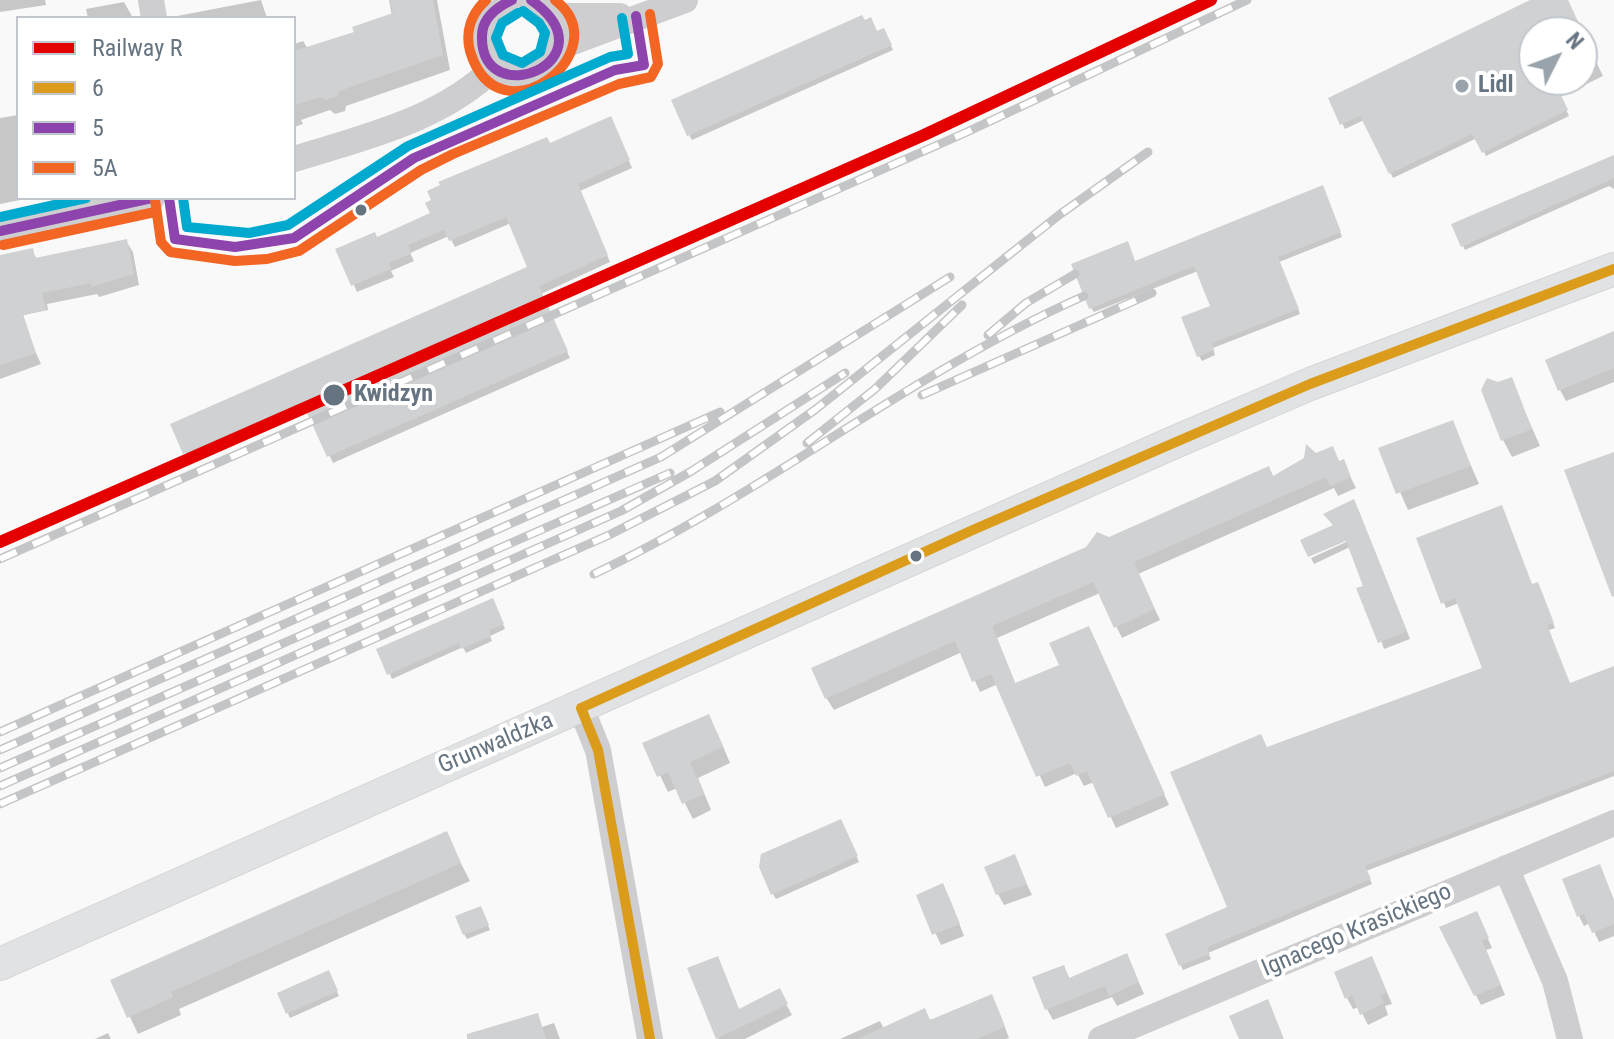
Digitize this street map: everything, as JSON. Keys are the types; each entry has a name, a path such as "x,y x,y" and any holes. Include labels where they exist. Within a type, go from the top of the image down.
{"main road":[{"name":"Grunwaldzka","path":"0,964 296,830 581,708 975,529 1296,390 1614,269"}],"street":[{"path":"502,2 486,20 482,36 485,53 495,67 517,76 540,72 552,62 559,47 560,31 554,16 531,0"},
{"path":"559,47 685,0"},
{"path":"554,16 636,16"},
{"path":"296,158 436,111 464,95 495,67"},
{"path":"0,231 143,200"},
{"path":"581,708 598,750 650,1039"},
{"name":"Ignacego Krasickiego","path":"1101,1039 1614,823"},
{"path":"1506,868 1555,981 1570,1039"}],"building":[{"path":"390,0 433,0 443,55 339,91 337,96 326,100 321,97 296,104 296,50 354,32 352,27 393,13"},
{"name":"Lidl","path":"1530,0 1568,0 1576,16 1518,16 1518,96 1561,96 1568,110 1482,153 1472,134 1389,174 1360,116 1340,125 1328,98"},
{"path":"862,15 865,20 871,17 877,31 884,28 892,45 687,136 671,100"},
{"path":"611,116 630,160 578,184 608,255 539,286 568,351 327,457 302,402 183,454 170,424 527,267 506,217 449,241 444,230 408,245 412,253 389,263 391,269 351,286 335,249 375,232 377,237 430,213 425,203 431,200 427,191 440,185 438,182 547,137 550,143"},
{"path":"1614,155 1614,178 1461,247 1451,224"},
{"path":"1323,185 1341,232 1278,257 1299,309 1212,343 1214,350 1197,357 1181,317 1210,306 1194,266 1089,309 1071,264 1128,241 1135,261"},
{"path":"127,239 134,274 91,287 91,283 42,293 46,310 23,314 36,353 0,365 0,255 33,248 35,258"},
{"path":"1614,331 1614,368 1558,391 1545,360"},
{"path":"1512,377 1532,429 1501,441 1481,390 1487,378 1498,382"},
{"path":"1453,420 1471,466 1396,494 1378,448"},
{"path":"1306,444 1316,453 1333,446 1339,461 1344,459 1351,477 1330,486 1326,477 1134,562 1155,609 1114,628 1093,582 992,626 1015,683 1059,665 1049,643 1089,626 1165,794 1108,818 1087,771 1076,776 1070,763 1036,777 991,674 972,682 955,641 825,699 811,668 1086,547 1097,532 1109,537 1269,466 1273,476 1304,458"},
{"path":"1614,452 1614,596 1612,597 1564,470"},
{"path":"1354,499 1407,631 1378,643 1356,588 1363,586 1346,541 1308,557 1300,540 1333,525 1323,514"},
{"path":"1502,505 1532,584 1538,582 1554,623 1547,625 1570,683 1614,666 1614,771 1365,866 1371,879 1207,947 1210,954 1179,966 1165,934 1227,907 1170,772 1261,734 1267,747 1482,668 1455,598 1441,604 1416,538"},
{"path":"493,598 504,624 489,630 491,636 461,649 459,643 387,675 376,649"},
{"path":"709,714 723,747 690,762 704,794 682,804 668,772 657,777 642,743"},
{"path":"841,819 858,856 771,895 759,867 761,854"},
{"path":"447,831 461,863 171,992 173,997 127,1018 110,980"},
{"path":"1015,854 1027,884 996,895 984,867"},
{"path":"1600,864 1614,900 1614,924 1592,933 1584,914 1577,917 1562,879"},
{"path":"943,883 960,924 932,935 916,895"},
{"path":"481,906 489,925 463,935 455,916"},
{"path":"1477,911 1489,938 1482,940 1501,985 1474,996 1439,927"},
{"path":"1127,953 1139,982 1109,996 1105,986 1045,1010 1032,977 1064,965 1069,978"},
{"path":"718,956 739,1009 780,988 788,1004 716,1039 687,968"},
{"path":"1372,956 1387,992 1380,995 1384,1003 1360,1015 1352,995 1345,999 1334,972"},
{"path":"329,970 338,991 286,1014 277,993"},
{"path":"992,994 1005,1027 976,1039 858,1039 925,1008 930,1020"},
{"path":"1268,999 1284,1039 1239,1039 1229,1016"},
{"path":"538,1013 546,1039 467,1039 467,1034"}],"railway":[{"path":"0,559 967,132 1247,0"},
{"path":"0,804 609,535 715,481 816,409 1059,215 1148,152"},
{"path":"988,335 1026,303 1075,274"},
{"path":"0,750 661,457 950,277"},
{"path":"922,395 1152,293"},
{"path":"594,574 718,508 959,360 1084,296"},
{"path":"807,443 875,389 962,305"},
{"path":"0,786 621,511 690,472 845,373"},
{"path":"0,732 720,412"},
{"path":"0,768 670,473"}],"rail line":[{"name":"R","path":"0,542 924,135 1211,0"}],"transit line":[{"name":"5A","path":"486,0 470,24 470,51 484,78 504,90 527,90 548,80 564,63 574,43 571,21 555,0"},
{"name":"5","path":"512,0 491,14 482,36 487,60 501,72 519,75 538,70 552,59 559,42 553,22 531,0"},
{"path":"518,13 502,23 496,38 503,55 522,63 540,52 545,33 539,23 523,11"},
{"name":"5A","path":"155,200 161,242 170,252 235,261 267,259 299,251 421,170 453,154 619,84 651,77 658,64 650,14"},
{"name":"5","path":"169,200 175,239 235,247 294,238 414,158 615,70 644,65 636,16"},
{"path":"183,200 187,227 249,233 288,225 408,146 610,57 628,54 622,18"},
{"path":"0,217 77,200"},
{"name":"5","path":"0,231 143,200"},
{"name":"5A","path":"3,245 155,212"},
{"name":"6","path":"581,708 975,529 1310,384 1614,269"},
{"name":"6","path":"581,708 598,750 650,1039"}],"place":[{"name":"Lidl","path":"1462,86"},
{"name":"Kwidzyn","path":"334,395"}]}
